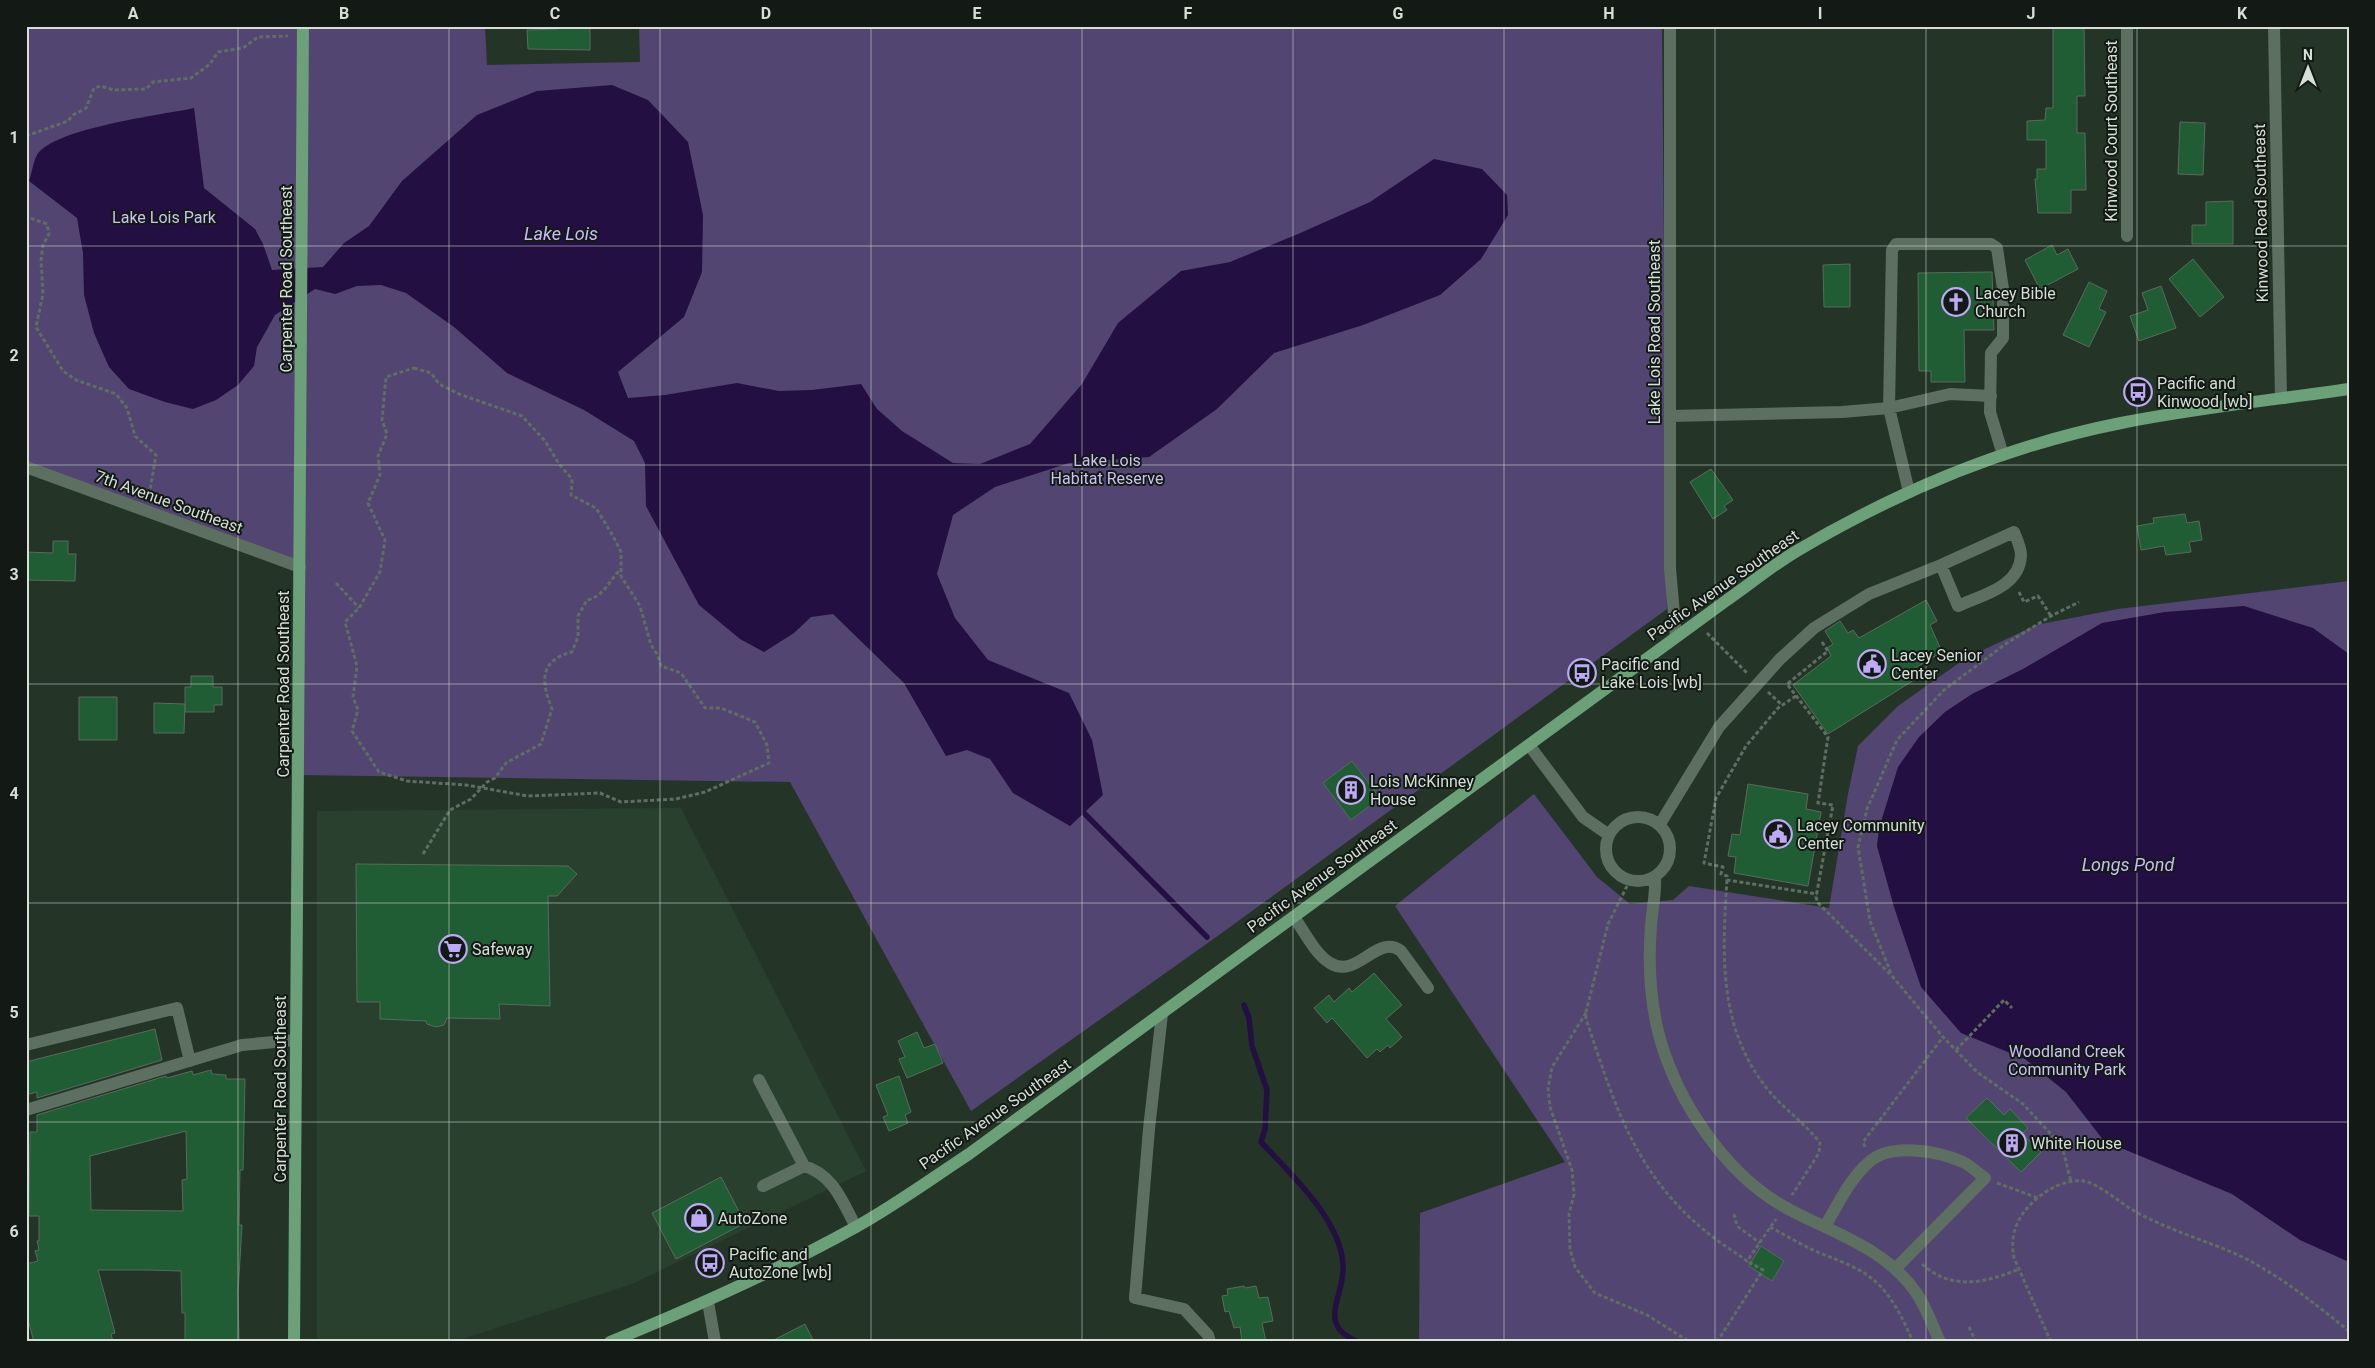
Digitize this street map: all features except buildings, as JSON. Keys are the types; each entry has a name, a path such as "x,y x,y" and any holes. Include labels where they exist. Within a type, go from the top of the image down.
{"main road":[{"name":"Carpenter Road Southeast","path":"294,1342 303,31"},
{"name":"Pacific Avenue Southeast","path":"610,1342 708,1302 856,1227 970,1154 1696,622 1794,553 1869,511 1909,492 2003,455 2120,423 2349,389"}],"street":[{"name":"Lake Lois Road Southeast","path":"1670,26 1670,568 1676,637"},
{"name":"Kinwood Court Southeast","path":"2127,26 2127,236"},
{"name":"Kinwood Road Southeast","path":"2274,26 2281,398"},
{"path":"1909,492 1889,408 1892,250 1896,244 1991,244 1996,248 2003,289 2003,338 1991,353 1990,412 2003,455"},
{"path":"1670,416 1842,412 1889,408 1950,394 1991,396"},
{"name":"7th Avenue Southeast","path":"26,467 300,567"},
{"path":"1660,824 1719,727 1780,659 1814,628 1869,594 1941,565 2014,532 2021,554 2013,579 2003,586 1958,606 1941,565"},
{"path":"1529,745 1583,817 1609,835"},
{"path":"1628,818 1650,818 1660,824 1667,833 1671,852 1666,867 1655,877 1639,882 1618,875 1610,866 1606,846 1609,835 1618,824 1628,818"},
{"path":"1655,877 1650,983 1660,1038 1671,1072 1687,1106 1713,1142 1745,1177 1784,1206 1884,1258 1916,1292 1940,1342"},
{"path":"1294,917 1323,958 1332,965 1351,966 1360,963 1380,948 1395,946 1401,951 1428,988"},
{"path":"26,1045 177,1008 190,1061"},
{"path":"1162,1014 1149,1128 1136,1298 1184,1309 1208,1335 1210,1342"},
{"path":"26,1110 242,1045 296,1040"},
{"path":"759,1080 804,1166"},
{"path":"1825,1226 1855,1176 1870,1161 1906,1149 1927,1152 1965,1163 1985,1178 1895,1269"},
{"path":"763,1186 804,1166 816,1169 832,1182 856,1227"},
{"path":"708,1302 715,1342"}],"path":[{"path":"26,136 68,121 73,115 86,108 94,88 101,86 113,90 146,89 153,82 191,78 210,64 218,52 242,48 258,37 303,31"},
{"path":"26,214 30,218 47,224 48,234 43,245 41,260 43,294 36,327 63,371 76,380 116,394 127,408 135,436 156,455 147,512"},
{"path":"414,368 431,373 439,384 459,394 522,416 546,441 559,464 572,479 571,495 596,508 621,552 621,576 640,606 651,645 658,654 661,666 681,673 705,708 721,708 755,722 767,746 769,762 705,792 676,799 621,802 600,793 528,796 436,781 407,781 379,772 352,732 358,710 353,697 357,666 345,622 359,608 380,572 385,540 368,503 380,475 378,456 387,434 382,420 386,377 414,368"},
{"path":"423,854 450,810 471,799 487,782 496,778 506,763 541,744 552,709 546,696 544,673 558,656 572,652 578,637 578,616 587,600 596,598 607,588 609,580 621,568"},
{"path":"336,583 359,608"},
{"path":"2019,592 2024,602 2038,596 2050,616"},
{"path":"1892,976 1870,921 1858,847 1867,809 1897,740 1944,690 2007,643 2050,616 2079,602"},
{"path":"1696,622 1782,705"},
{"path":"1814,628 1828,651 1786,684 1828,737 1818,803 1834,805 1817,894 1818,903 1892,976 1943,1037 1977,1072 2023,1104 2062,1146 2071,1182"},
{"path":"1747,1261 1819,1153 1820,1143 1769,1091 1753,1066 1731,1013 1725,984 1722,954 1727,876 1721,874 1722,867 1704,863 1716,798 1746,746 1782,705 1796,696"},
{"path":"1630,880 1608,924 1586,1012 1586,1019 1616,1107 1635,1149 1668,1195 1704,1230 1747,1261 1763,1270 1717,1342"},
{"path":"1727,880 1817,894"},
{"path":"1956,1050 2004,1000 2012,1008"},
{"path":"1586,1012 1552,1067 1548,1088 1550,1107 1572,1170 1574,1194 1569,1214 1570,1248 1575,1266 1595,1293 1647,1315 1690,1342"},
{"path":"1870,1161 1864,1142 1943,1037"},
{"path":"1985,1178 2038,1198"},
{"path":"2051,1342 2019,1269 2012,1245 2014,1231 2025,1210 2047,1190 2071,1182 2083,1181 2096,1185 2139,1214 2254,1264 2276,1276 2349,1331"},
{"path":"1734,1214 1737,1226 1760,1243"},
{"path":"1770,1227 1815,1250 1856,1267 1882,1288 1896,1307 1913,1342"},
{"path":"1910,1253 1934,1274 1963,1283 1991,1279 2019,1269"},
{"path":"1969,1327 1976,1342"}],"shaded area":[{"path":"681,808 866,1171 632,1284 453,1342 317,1342 317,811"}],"green space":[{"name":"Lake Lois Habitat Reserve","path":"26,26 485,26 487,65 640,62 639,26 1662,26 1667,609 1219,935 971,1111 790,782 298,775 300,567 26,467"},
{"name":"Woodland Creek Community Park","path":"2349,581 2349,1342 1419,1342 1420,1213 1565,1162 1395,906 1534,794 1597,877 1630,904 1673,900 1689,886 1829,908 1858,746 1898,706 1966,658 2036,625 2118,609"}],"water":[{"name":"Lake Lois","path":"612,85 648,100 688,142 703,215 702,272 684,317 618,372 628,398 665,395 737,383 779,391 812,390 861,384 877,409 902,431 953,463 980,464 1030,444 1082,384 1118,323 1181,271 1230,262 1298,234 1370,202 1434,159 1482,169 1507,195 1508,215 1481,259 1440,295 1363,325 1274,353 1217,409 1149,457 1069,463 995,487 953,515 937,574 955,618 988,660 1069,693 1092,740 1103,795 1070,826 1013,793 990,759 967,750 946,756 904,683 833,614 811,617 794,633 764,652 740,639 699,605 646,506 645,463 634,441 584,410 507,373 454,327 406,293 381,285 357,286 335,294 315,289 275,315 257,347 254,366 238,385 216,400 193,409 165,402 129,389 109,367 94,333 84,295 83,253 77,218 29,181 37,155 47,146 64,137 110,124 194,108 204,188 255,229 263,244 272,270 323,267 344,243 369,226 402,181 477,115 537,91"},
{"name":"Longs Pond","path":"2244,606 2313,628 2349,654 2349,1262 2300,1240 2232,1194 2104,1141 2066,1092 2025,1059 1961,1033 1921,987 1894,907 1877,846 1879,828 1898,767 1919,737 1945,712 1972,694 2023,669 2102,623 2165,612"}],"waterway":[{"path":"1080,809 1207,937"},
{"path":"1244,1005 1249,1018 1252,1046 1267,1090 1265,1129 1261,1142 1299,1182 1333,1230 1340,1247 1343,1264 1343,1276 1335,1309 1335,1318 1338,1327 1346,1335 1359,1342"}],"place":[{"name":"Lacey Bible Church","path":"1956,302"},
{"name":"Pacific and Kinwood [wb]","path":"2138,392"},
{"name":"Lacey Senior Center","path":"1872,664"},
{"name":"Pacific and Lake Lois [wb]","path":"1582,673"},
{"name":"Lois McKinney House","path":"1351,790"},
{"name":"Lacey Community Center","path":"1778,834"},
{"name":"Safeway","path":"453,949"},
{"name":"White House","path":"2012,1143"},
{"name":"AutoZone","path":"699,1218"},
{"name":"Pacific and AutoZone [wb]","path":"710,1263"}],"park label":[{"name":"Lake Lois Park","path":"164,217"}]}
